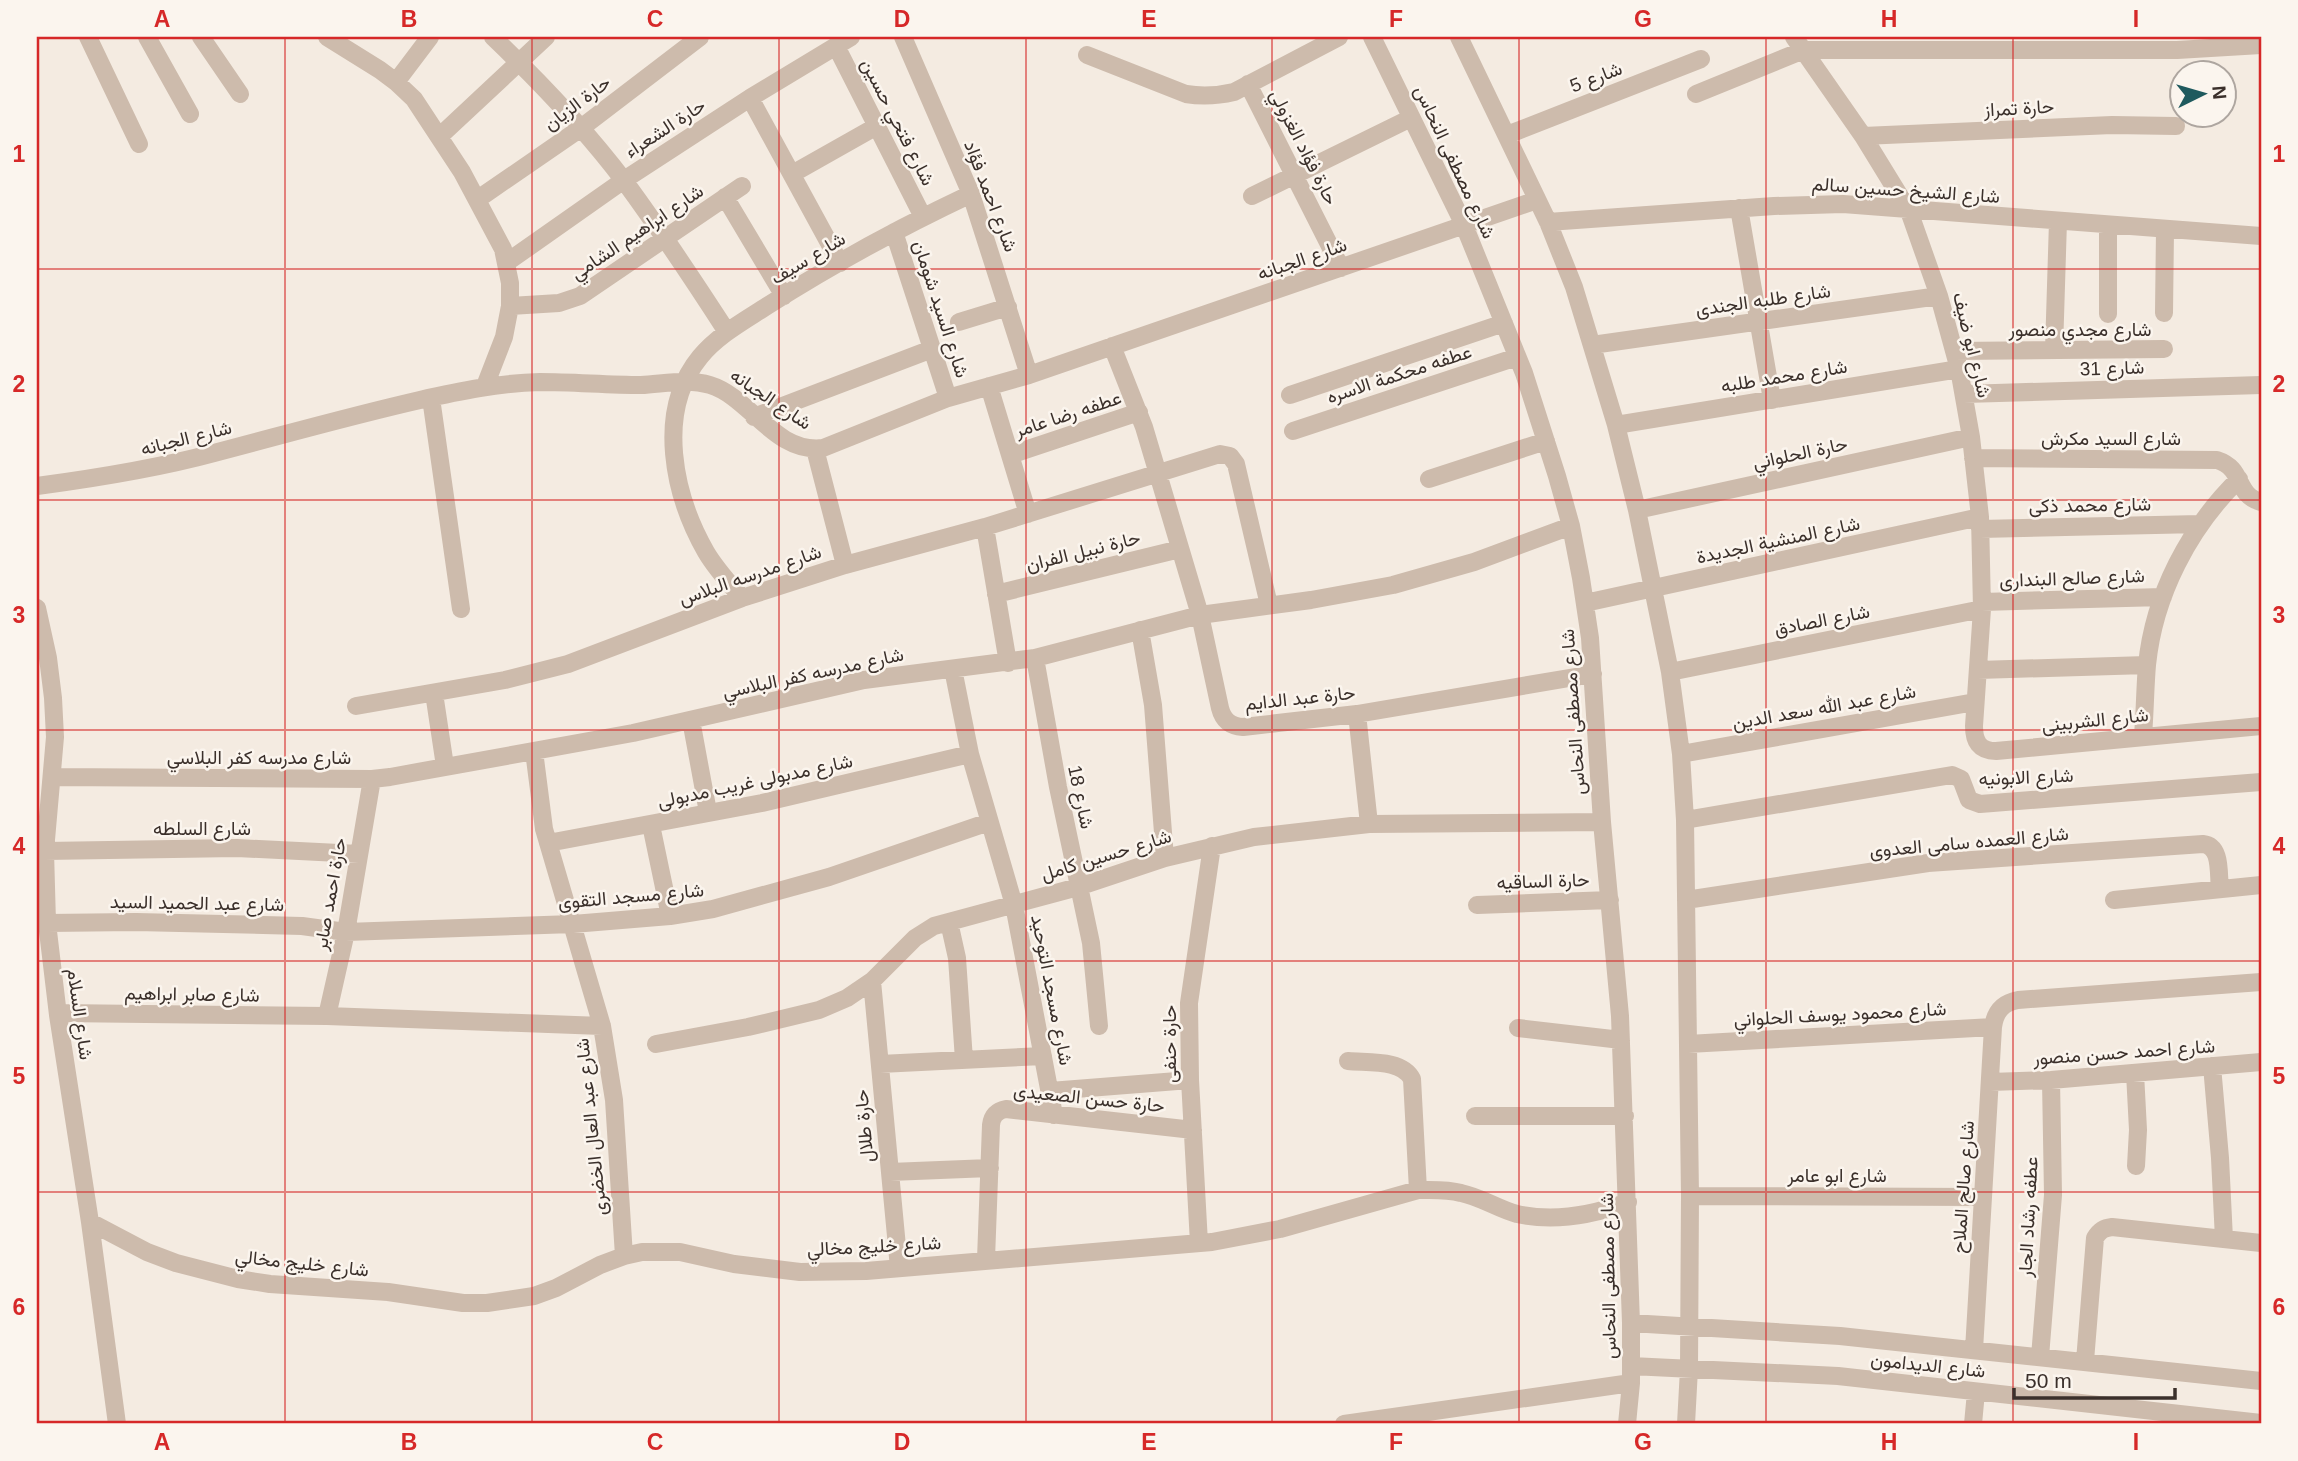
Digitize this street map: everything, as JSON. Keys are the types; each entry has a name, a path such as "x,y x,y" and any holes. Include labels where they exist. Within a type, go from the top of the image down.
{"street":[{"path":"88,37 139,144"},
{"path":"147,37 190,114"},
{"path":"201,37 240,94"},
{"path":"327,37 397,82 414,99 478,199 503,249 510,306 504,337 485,386"},
{"path":"397,82 430,37"},
{"path":"493,37 581,128 624,180 666,238 727,332"},
{"path":"440,136 546,37"},
{"name":"حارة الزيان","path":"478,199 581,128 700,37"},
{"name":"شارع احمد فؤاد","path":"903,37 971,194 1029,375"},
{"path":"1087,55 1194,96 1218,96 1234,92 1339,37"},
{"name":"شارع مصطفى النحاس","path":"1372,37 1464,225 1504,323 1546,441 1571,526 1585,603 1592,674 1621,1040 1631,1323 1627,1424"},
{"path":"1459,37 1548,222 1574,287 1616,425 1637,510 1670,672 1681,754 1685,820 1690,1196 1690,1326 1686,1424"},
{"name":"حارة الشعراء","path":"506,263 624,180 750,98 844,42"},
{"name":"شارع فتحي حسين","path":"844,42 877,126 923,217"},
{"path":"1696,94 1799,43 2177,50 2261,45"},
{"name":"شارع ابو ضيف","path":"1799,43 1863,136 1909,211 1939,296 1959,369 1971,437 1980,523 1982,606 1975,702"},
{"name":"شارع 5","path":"1507,135 1701,59"},
{"name":"حارة فؤاد الغزولي","path":"1248,83 1341,268"},
{"path":"750,98 839,263"},
{"path":"1252,196 1411,118"},
{"name":"حارة تمراز","path":"1863,136 2112,125 2168,127"},
{"path":"792,174 877,126"},
{"name":"شارع ابراهيم الشامي","path":"510,306 559,303 580,296 742,186"},
{"name":"شارع سيف","path":"684,382 700,357 727,332 839,263 971,194"},
{"path":"725,197 784,296"},
{"name":"شارع الجبانه","path":"37,486 120,475 170,464 342,417 485,386 544,382 710,384 793,443 803,447 822,448 948,398 1029,375 1537,200"},
{"name":"شارع الشيخ حسين سالم","path":"1548,222 1739,208 1843,204 2261,236"},
{"path":"1739,208 1772,400"},
{"path":"2054,350 2058,222"},
{"path":"2108,225 2108,314"},
{"path":"2164,313 2165,230"},
{"name":"شارع السيد شومان","path":"894,232 948,398"},
{"name":"شارع طلبه الجندى","path":"1592,345 1939,296"},
{"path":"958,322 1008,307"},
{"path":"1290,395 1504,323"},
{"name":"حارة عبد الدايم","path":"1112,346 1139,412 1200,615 1222,715 1230,724 1243,727 1357,714 1592,674"},
{"path":"754,417 932,349"},
{"name":"شارع مجدي منصور","path":"1954,351 2164,349"},
{"name":"عطفه محكمة الاسره","path":"1293,431 1517,357"},
{"name":"شارع محمد طلبه","path":"1616,425 1959,369"},
{"path":"684,382 675,418 674,446 684,502 707,553 723,577 742,598"},
{"name":"شارع 31","path":"1964,394 2261,385"},
{"path":"989,386 1028,513"},
{"path":"431,398 461,609"},
{"name":"عطفه رضا عامر","path":"1010,455 1139,412"},
{"name":"حارة الحلواني","path":"1637,510 1971,437"},
{"path":"1429,479 1546,441"},
{"path":"815,449 845,565"},
{"name":"شارع مدرسه البلاس","path":"356,705 505,680 568,664 742,598 845,565 985,527 1220,454 1230,456 1234,460 1269,605"},
{"name":"شارع السيد مكرش","path":"1973,458 2217,460 2233,468 2246,493 2261,502"},
{"path":"2143,736 2147,665 2163,597 2200,524 2221,496 2239,479"},
{"name":"شارع محمد ذكى","path":"1980,523 2200,524"},
{"name":"شارع المنشية الجديدة","path":"1585,603 1980,523"},
{"name":"شارع مدرسه كفر البلاسي","path":"52,777 372,779 691,720 864,680 1035,658 1200,615 1352,593 1413,580 1474,562 1571,526"},
{"path":"985,527 1008,663"},
{"name":"حارة نبيل الفران","path":"996,594 1180,549"},
{"name":"شارع صالح البندارى","path":"1982,606 2163,597"},
{"name":"شارع الصادق","path":"1670,672 1982,606"},
{"name":"شارع السلام","path":"37,608 48,658 55,737 45,851 47,923 117,1424"},
{"path":"1140,630 1153,705 1165,858"},
{"name":"شارع 18","path":"1035,658 1051,753 1091,943 1099,1026"},
{"path":"1978,670 2147,665"},
{"name":"شارع مسجد التوحيد","path":"953,669 970,754 1014,905 1054,1115"},
{"path":"434,693 445,766"},
{"name":"شارع الشربينى","path":"1975,702 1974,735 1981,748 1988,751 2261,726"},
{"name":"شارع عبد الله سعد الدين","path":"1681,754 1975,702"},
{"path":"1357,714 1370,824"},
{"path":"691,720 708,813"},
{"name":"شارع عبد العال الخضرى","path":"534,751 548,843 602,1026 614,1100 624,1255"},
{"name":"شارع مدبولى غريب مدبولى","path":"548,843 816,791 970,754"},
{"name":"شارع الابونيه","path":"1685,820 1952,775 1961,779 1969,800 1980,804 2261,782"},
{"name":"حارة احمد صابر","path":"327,1016 346,932 372,779"},
{"name":"شارع مسجد التقوى","path":"346,932 573,924 670,916 713,909 829,877 989,821"},
{"name":"شارع حسين كامل","path":"656,1044 748,1027 819,1010 847,998 872,981 915,937 934,926 1079,887 1165,858 1212,846 1254,837 1370,824 1602,822"},
{"path":"651,825 670,916"},
{"name":"شارع العمده سامى العدوى","path":"1686,900 1928,863 2203,844 2211,845 2216,852 2220,889"},
{"name":"حارة حنفى","path":"1199,1242 1190,1080 1189,1003 1212,846"},
{"name":"شارع السلطه","path":"45,851 237,848 359,854"},
{"path":"2114,900 2261,885"},
{"name":"حارة الساقيه","path":"1477,905 1610,900"},
{"path":"949,922 957,958 964,1060"},
{"name":"شارع عبد الحميد السيد","path":"47,923 302,926 346,932"},
{"name":"حارة طلال","path":"872,981 899,1268"},
{"path":"1993,1027 1997,1012 2010,1001 2261,982"},
{"name":"شارع صابر ابراهيم","path":"58,1013 327,1016 602,1026"},
{"name":"شارع محمود يوسف الحلواني","path":"1688,1044 1993,1027"},
{"name":"شارع صالح الملاح","path":"1974,1350 1993,1027"},
{"path":"1518,1028 1621,1040"},
{"path":"880,1065 1043,1056"},
{"path":"1348,1061 1396,1066 1410,1074 1418,1190"},
{"name":"شارع احمد حسن منصور","path":"1990,1082 2051,1080 2261,1062"},
{"path":"2212,1066 2224,1239"},
{"path":"2135,1073 2138,1130 2136,1166"},
{"path":"1049,1091 1190,1080"},
{"name":"عطفه رشاد الجار","path":"2040,1357 2053,1195 2051,1080"},
{"name":"حارة حسن الصعيدى","path":"990,1168 991,1125 995,1114 1006,1109 1193,1130"},
{"path":"1475,1116 1625,1116"},
{"path":"890,1172 990,1168 986,1259"},
{"name":"شارع خليج مخالي","path":"90,1222 156,1256 238,1279 270,1284 388,1292 463,1303 510,1301 534,1296 624,1255 661,1251 766,1269 833,1273 1199,1242 1280,1228 1418,1190 1463,1193 1516,1213 1539,1217 1584,1215 1628,1202"},
{"name":"شارع ابو عامر","path":"1690,1196 1983,1197"},
{"path":"2085,1361 2095,1238 2099,1232 2112,1227 2261,1243"},
{"name":"شارع الديدامون","path":"1631,1323 1840,1336 2261,1381"},
{"name":"شارع الديدامون","path":"1344,1424 1631,1374 1689,1369 1838,1376 2169,1419 2261,1423"},
{"path":"1973,1424 1976,1392"}]}
